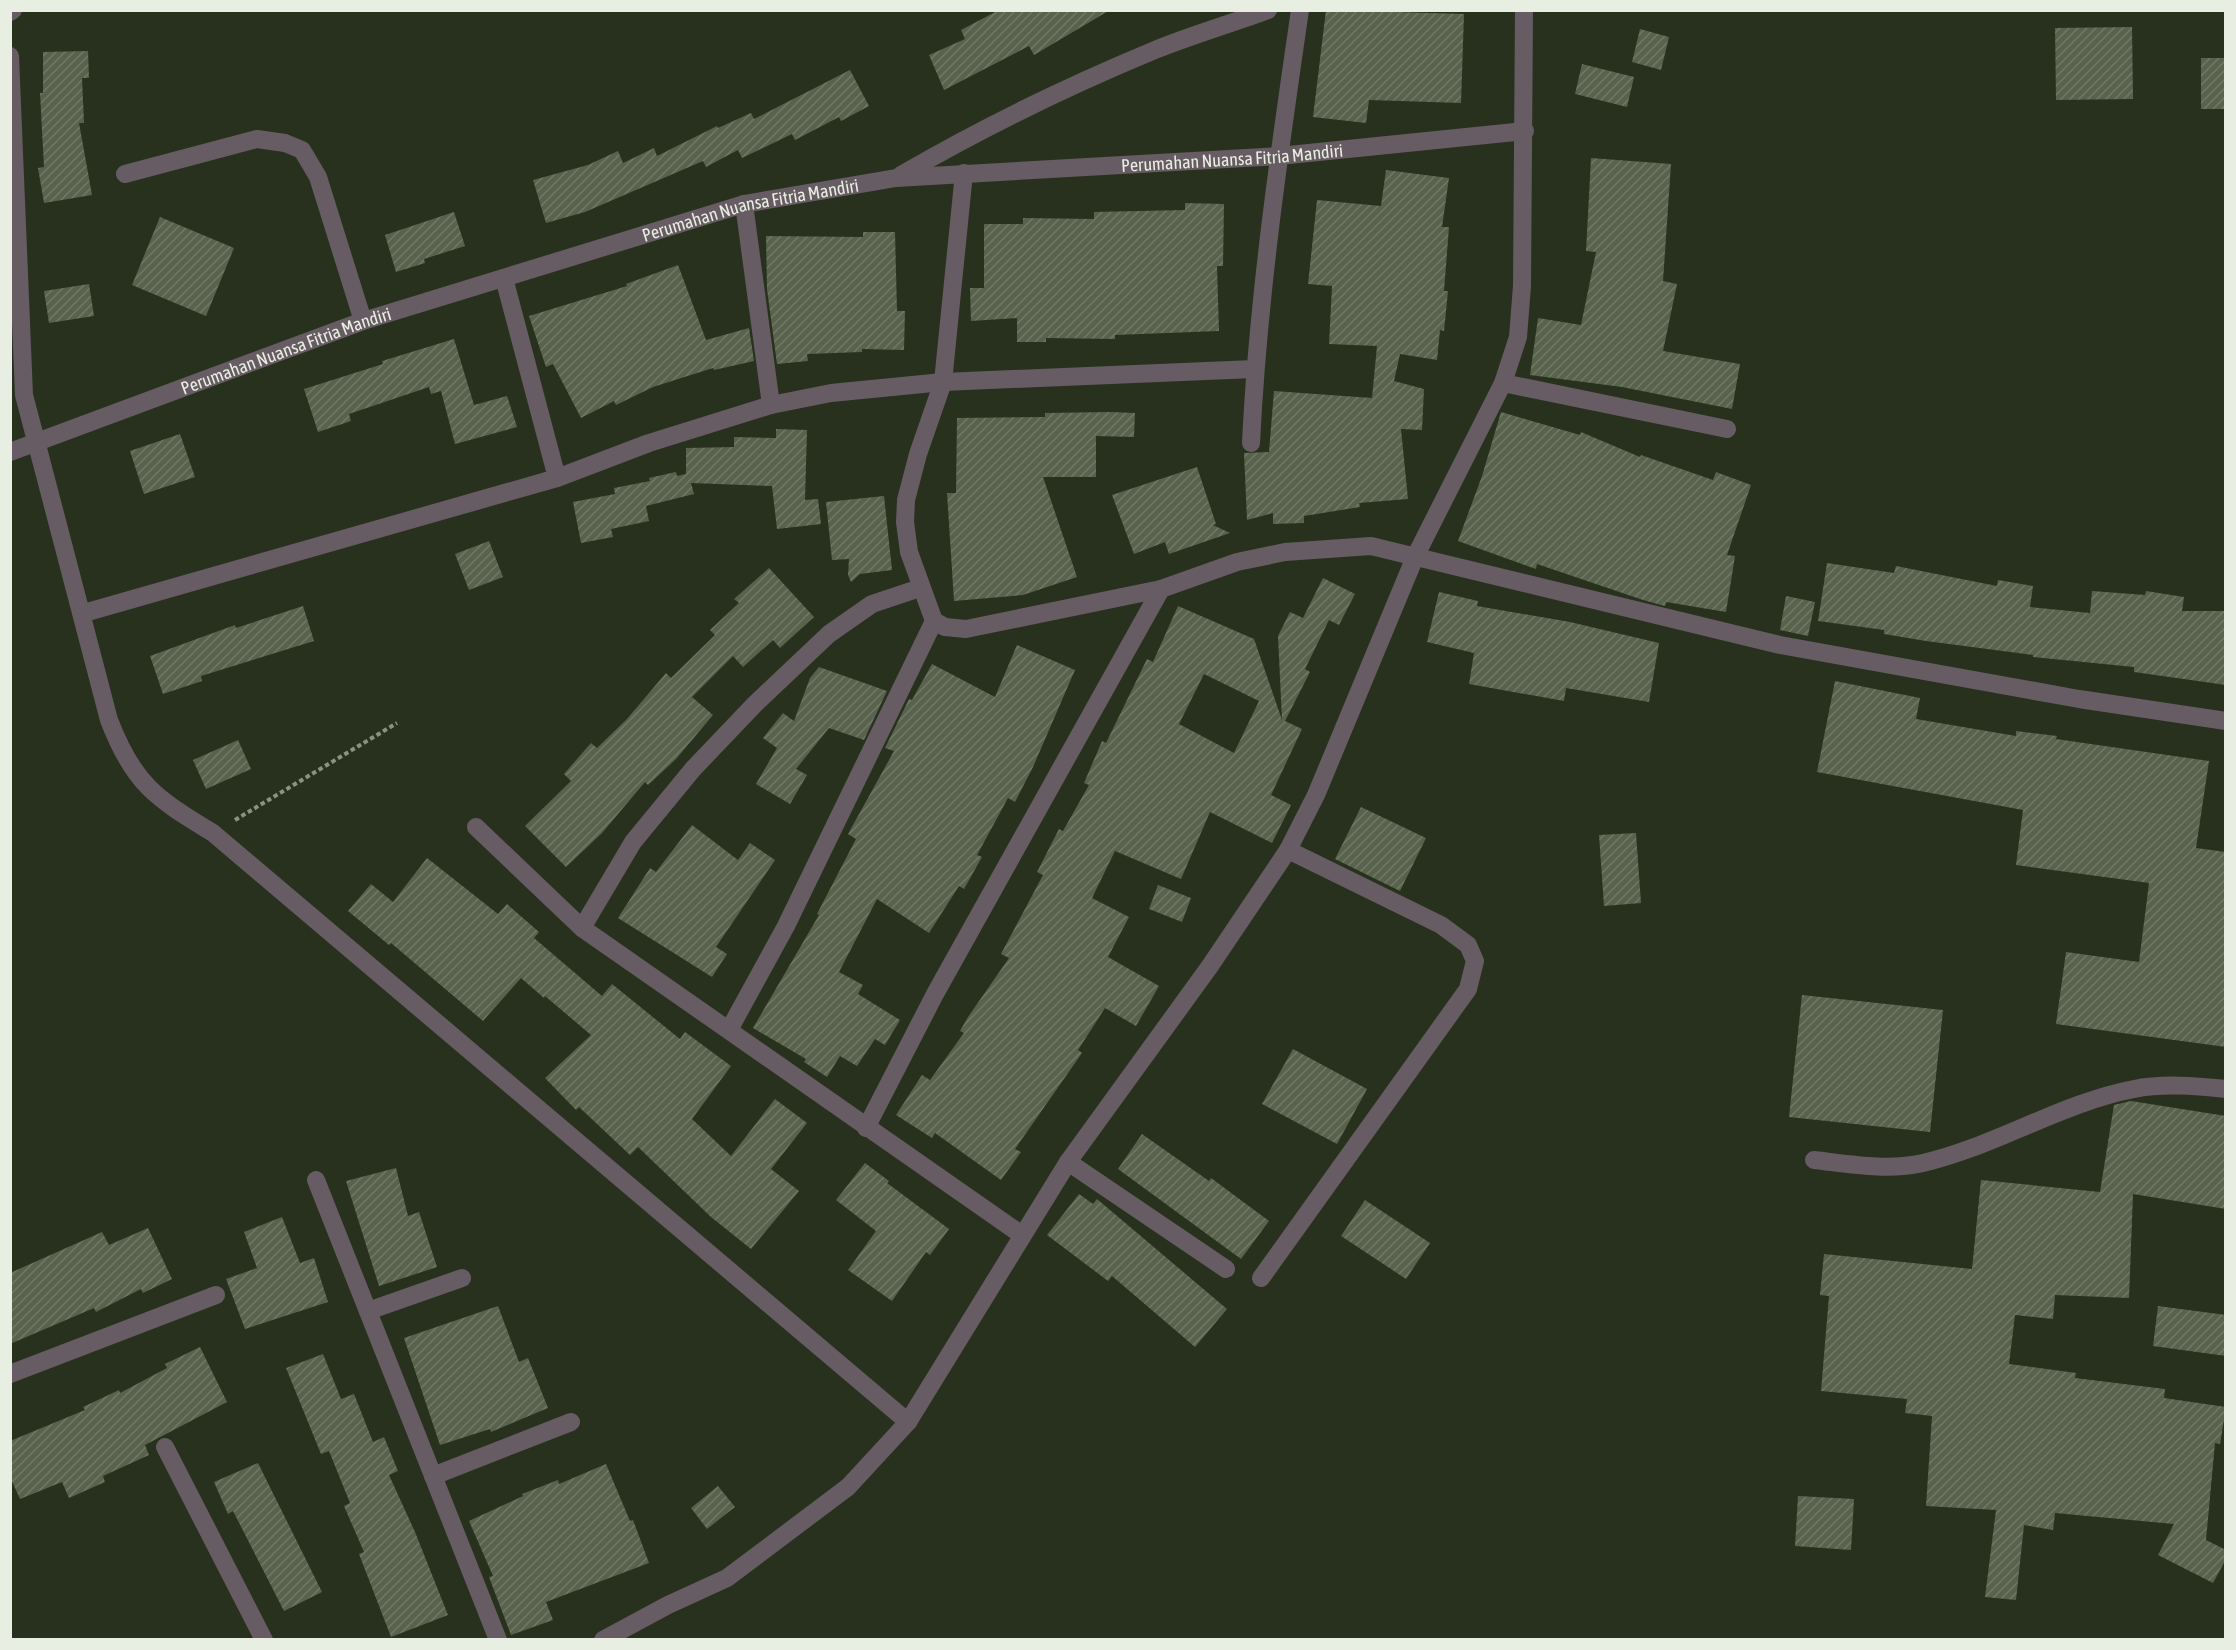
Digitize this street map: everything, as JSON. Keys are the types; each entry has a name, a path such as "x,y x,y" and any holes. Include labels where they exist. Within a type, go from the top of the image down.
{"street":[{"path":"896,178 967,137 1045,99 1157,49 1268,10"},
{"path":"1251,443 1254,369 1279,156 1300,10"},
{"path":"603,1640 668,1605 727,1578 848,1487 908,1422 1068,1162 1210,966 1288,850 1316,795 1415,557 1503,383 1518,337 1521,314 1525,131 1524,10"},
{"path":"10,56 24,395 35,443 84,613 98,679 119,745 142,784 169,806 213,833 908,1422"},
{"name":"Perumahan Nuansa Fitria Mandiri","path":"10,452 363,321 744,204 896,178 964,172 1279,156 1525,131"},
{"path":"125,174 256,139 285,142 302,150 318,177 363,321"},
{"path":"964,172 943,382 918,454 906,500 905,522 909,552 920,588 934,621 945,627 966,629 1161,589 1237,562 1285,552 1371,546 1780,645 2079,699 2226,721"},
{"path":"744,204 771,405"},
{"path":"504,278 557,478"},
{"path":"84,613 557,478 660,440 771,405 831,393 943,382 1254,369"},
{"path":"1503,383 1727,429"},
{"path":"582,928 633,842 693,769 755,704 829,634 872,604 920,588"},
{"path":"866,1128 935,994 1161,589"},
{"path":"729,1030 786,926 934,621"},
{"path":"476,827 582,928 1022,1235"},
{"path":"1261,1278 1468,989 1475,961 1468,945 1441,925 1288,850"},
{"path":"1814,1160 1878,1167 1923,1163 1976,1146 2064,1110 2135,1088 2193,1086 2226,1089"},
{"path":"1068,1162 1226,1269"},
{"path":"316,1180 498,1640"},
{"path":"368,1311 462,1278"},
{"path":"10,1374 216,1295"},
{"path":"433,1476 571,1422"},
{"path":"165,1447 264,1640"}],"path":[{"path":"213,833 397,723"}],"building":[{"path":"999,10 1110,10 1034,55 1029,46 944,90 929,55 965,39 961,30"},
{"path":"1326,10 1464,14 1461,103 1369,100 1366,123 1313,117"},
{"path":"2132,27 2133,99 2056,100 2055,28"},
{"path":"1640,29 1669,37 1661,70 1632,62"},
{"path":"88,51 89,78 82,78 84,123 79,123 92,195 44,203 38,168 44,167 40,93 43,93 43,52"},
{"path":"2201,58 2226,58 2226,109 2201,109"},
{"path":"1582,64 1634,77 1627,107 1575,94"},
{"path":"850,70 869,106 841,121 839,117 795,140 792,134 742,158 738,150 706,167 703,161 585,212 546,223 533,180 588,165 618,151 623,163 654,148 657,156 717,126 718,128 751,113 754,119"},
{"path":"1591,158 1671,164 1663,281 1677,284 1663,351 1740,364 1732,409 1622,387 1530,375 1538,318 1581,325 1596,252 1586,251"},
{"path":"1386,170 1449,178 1442,227 1449,227 1444,291 1448,291 1444,331 1440,330 1437,360 1400,354 1394,381 1424,389 1422,430 1401,429 1408,499 1359,503 1360,507 1304,516 1304,523 1273,524 1273,513 1247,520 1244,453 1269,452 1274,391 1372,398 1377,346 1329,344 1332,286 1308,284 1317,200 1381,206"},
{"path":"1185,203 1224,204 1223,266 1217,266 1219,331 1115,335 1115,339 1046,338 1046,342 1017,342 1017,318 971,321 970,288 984,288 984,224 1023,224 1023,218 1094,219 1094,212 1185,210"},
{"path":"454,212 465,246 424,259 425,263 396,272 385,235"},
{"path":"160,217 234,248 206,316 132,285"},
{"path":"863,232 895,232 897,311 905,311 904,350 862,349 862,352 807,354 808,361 777,364 767,289 766,236 863,237"},
{"path":"678,265 706,340 749,328 754,361 714,370 713,368 653,387 616,405 614,401 581,418 553,364 546,367 529,316 627,286 626,284"},
{"path":"89,284 94,316 49,323 44,291"},
{"path":"454,339 474,405 507,396 517,427 455,444 441,391 431,394 429,387 349,414 351,421 318,432 304,389 383,364 382,361"},
{"path":"1501,412 1580,435 1581,432 1640,457 1641,455 1713,480 1716,472 1751,485 1727,555 1735,556 1726,612 1666,602 1665,606 1537,564 1536,569 1458,541 1482,476"},
{"path":"1045,413 1135,413 1134,437 1096,436 1096,477 1043,477 1077,577 1023,595 954,601 947,493 956,493 957,418 1045,417"},
{"path":"776,429 807,430 805,500 818,499 821,524 777,529 772,486 691,483 694,494 646,506 649,521 611,529 613,537 581,543 573,502 615,494 614,488 650,481 649,478 676,472 677,476 686,474 686,448 734,447 734,437 776,438"},
{"path":"180,434 195,477 144,494 130,451"},
{"path":"1197,467 1216,524 1213,525 1230,533 1169,554 1165,542 1134,554 1112,495"},
{"path":"884,496 892,570 860,574 851,582 848,575 849,559 832,560 826,502"},
{"path":"489,541 503,577 469,590 455,554"},
{"path":"1827,563 1894,573 1896,566 1997,586 1998,580 2033,586 2030,607 2090,613 2092,591 2145,595 2146,591 2184,597 2182,611 2226,611 2226,685 2134,672 2134,667 2033,657 2033,655 1884,634 1884,630 1818,621"},
{"path":"769,568 814,617 780,648 773,640 743,667 733,656 692,697 713,715 676,759 648,785 645,782 602,833 566,867 525,826 571,781 564,774 591,743 597,748 627,719 666,673 671,678 715,635 710,630 739,603 734,599"},
{"path":"1323,578 1355,594 1339,625 1329,620 1305,669 1310,672 1285,721 1302,729 1271,795 1291,805 1272,843 1210,812 1181,879 1115,851 1092,898 1129,917 1108,957 1159,986 1136,1026 1105,1008 1078,1050 1082,1053 1015,1149 1021,1152 1001,1180 935,1133 932,1138 896,1115 922,1075 930,1080 964,1033 960,1031 968,1017 1009,958 1001,954 1043,875 1037,872 1059,829 1063,831 1089,785 1084,783 1102,741 1106,743 1147,659 1153,662 1178,606 1254,639 1282,720 1278,636 1290,612 1303,618","holes":["1204,674 1259,701 1234,753 1179,724"]},
{"path":"1439,592 1478,601 1477,606 1570,622 1659,643 1649,702 1566,688 1564,701 1469,684 1474,653 1427,642"},
{"path":"1786,596 1815,602 1808,636 1780,630"},
{"path":"303,606 314,641 201,676 202,681 163,694 150,656 235,625 236,628"},
{"path":"1017,645 1075,670 1033,767 1015,802 1008,798 977,855 982,857 964,889 959,886 929,933 877,899 839,972 863,985 858,994 900,1020 885,1045 875,1039 857,1066 840,1056 827,1077 804,1062 806,1059 753,1028 819,915 817,914 856,839 848,834 894,751 885,748 909,699 912,700 932,664 995,697"},
{"path":"819,667 887,691 864,740 829,728 796,769 807,775 790,804 756,784 777,748 763,738 783,713 794,721 810,678"},
{"path":"1835,681 1920,698 1916,719 2016,736 2016,731 2057,736 2056,739 2209,761 2196,848 2226,852 2226,1047 2056,1024 2066,952 2139,962 2149,883 2016,865 2023,810 1817,772"},
{"path":"238,740 251,769 206,789 193,760"},
{"path":"1361,807 1426,838 1400,891 1335,859"},
{"path":"692,825 738,860 750,843 775,860 716,947 727,954 712,977 618,918 650,868 656,872"},
{"path":"1636,833 1641,903 1604,906 1599,835"},
{"path":"427,858 498,914 507,904 539,932 534,938 602,996 612,984 680,1039 685,1032 731,1066 692,1119 731,1156 775,1099 807,1123 771,1169 799,1191 751,1249 711,1217 638,1147 630,1155 579,1107 576,1110 545,1078 591,1035 545,996 544,998 521,978 483,1021 391,943 389,945 348,911 371,884 393,902"},
{"path":"1158,885 1191,898 1182,922 1149,909"},
{"path":"1802,995 1943,1010 1930,1132 1789,1117"},
{"path":"1293,1049 1367,1089 1337,1144 1262,1104"},
{"path":"2131,1101 2226,1116 2226,1209 2133,1194 2129,1298 2055,1295 2053,1319 2015,1315 2009,1364 2076,1373 2075,1378 2165,1389 2164,1398 2226,1407 2220,1444 2215,1443 2206,1540 2226,1550 2226,1559 2213,1583 2158,1555 2174,1524 2055,1513 2053,1530 2024,1525 2016,1600 1985,1597 1996,1510 1926,1506 1932,1416 1905,1413 1907,1399 1821,1391 1829,1296 1820,1295 1824,1254 1972,1269 1981,1180 2100,1192 2114,1105"},
{"path":"1142,1134 1209,1181 1211,1178 1269,1221 1241,1259 1118,1169"},
{"path":"865,1163 889,1181 887,1183 949,1229 930,1255 926,1252 892,1301 848,1270 876,1231 836,1200"},
{"path":"396,1168 408,1216 419,1212 437,1267 379,1286 346,1181"},
{"path":"1079,1194 1093,1204 1097,1199 1227,1309 1195,1347 1112,1276 1108,1281 1047,1235"},
{"path":"1365,1200 1430,1243 1406,1279 1341,1236"},
{"path":"282,1217 300,1263 314,1258 328,1302 245,1329 226,1279 257,1268 244,1232"},
{"path":"148,1228 172,1279 143,1293 141,1289 96,1312 94,1308 10,1344 10,1273 102,1232 109,1245"},
{"path":"498,1306 519,1362 528,1358 548,1408 491,1432 490,1429 440,1445 404,1338"},
{"path":"2158,1306 2226,1315 2226,1356 2153,1346"},
{"path":"200,1347 227,1402 145,1445 149,1455 103,1476 105,1482 69,1498 62,1482 20,1499 10,1477 10,1441 85,1410 83,1407 119,1390 120,1393 167,1368 165,1364"},
{"path":"323,1354 341,1399 354,1394 373,1442 384,1437 398,1471 389,1475 415,1532 448,1615 391,1637 359,1554 364,1552 344,1506 350,1503 329,1451 321,1454 286,1368"},
{"path":"258,1463 322,1592 284,1611 233,1511 228,1514 214,1482"},
{"path":"606,1464 630,1521 633,1520 649,1563 546,1602 553,1620 511,1635 489,1577 493,1576 469,1521 523,1496 522,1494 558,1480 559,1484"},
{"path":"718,1486 735,1507 707,1529 691,1508"},
{"path":"1798,1496 1854,1499 1851,1550 1795,1546"}]}
